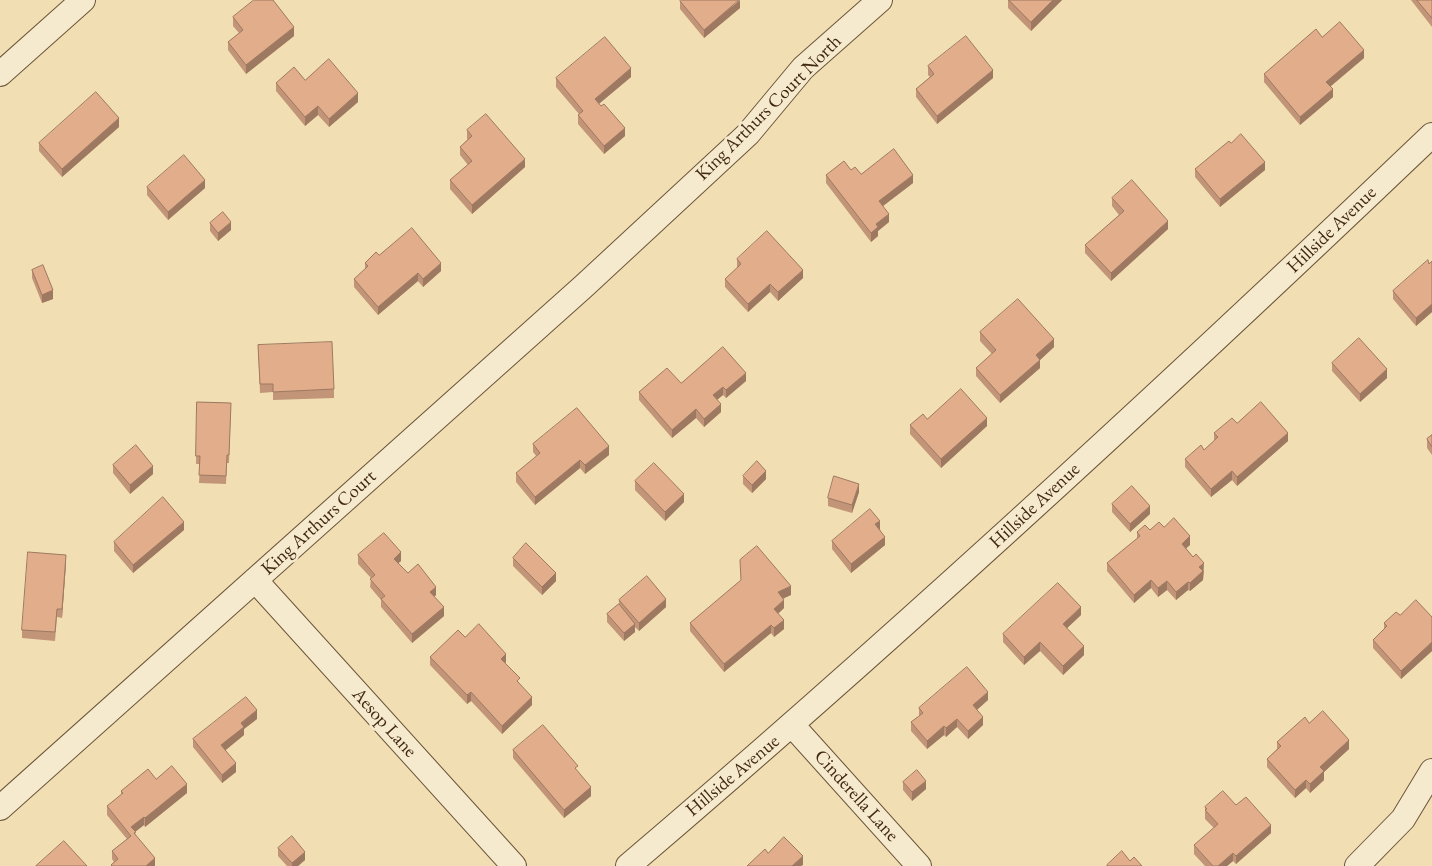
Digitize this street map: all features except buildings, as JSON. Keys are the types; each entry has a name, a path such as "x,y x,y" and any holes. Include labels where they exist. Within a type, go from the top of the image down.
{"street":[{"path":"0,74 83,0"},
{"name":"King Arthurs Court North","path":"636,236 748,134 803,68 880,0"},
{"name":"Hillside Avenue","path":"628,866 792,726 967,569 1296,264 1432,135"},
{"name":"King Arthurs Court","path":"0,808 584,286 636,236"},
{"name":"Aesop Lane","path":"255,580 514,866"},
{"name":"Cinderella Lane","path":"792,726 919,866"},
{"path":"1357,866 1404,819 1432,771"}]}
